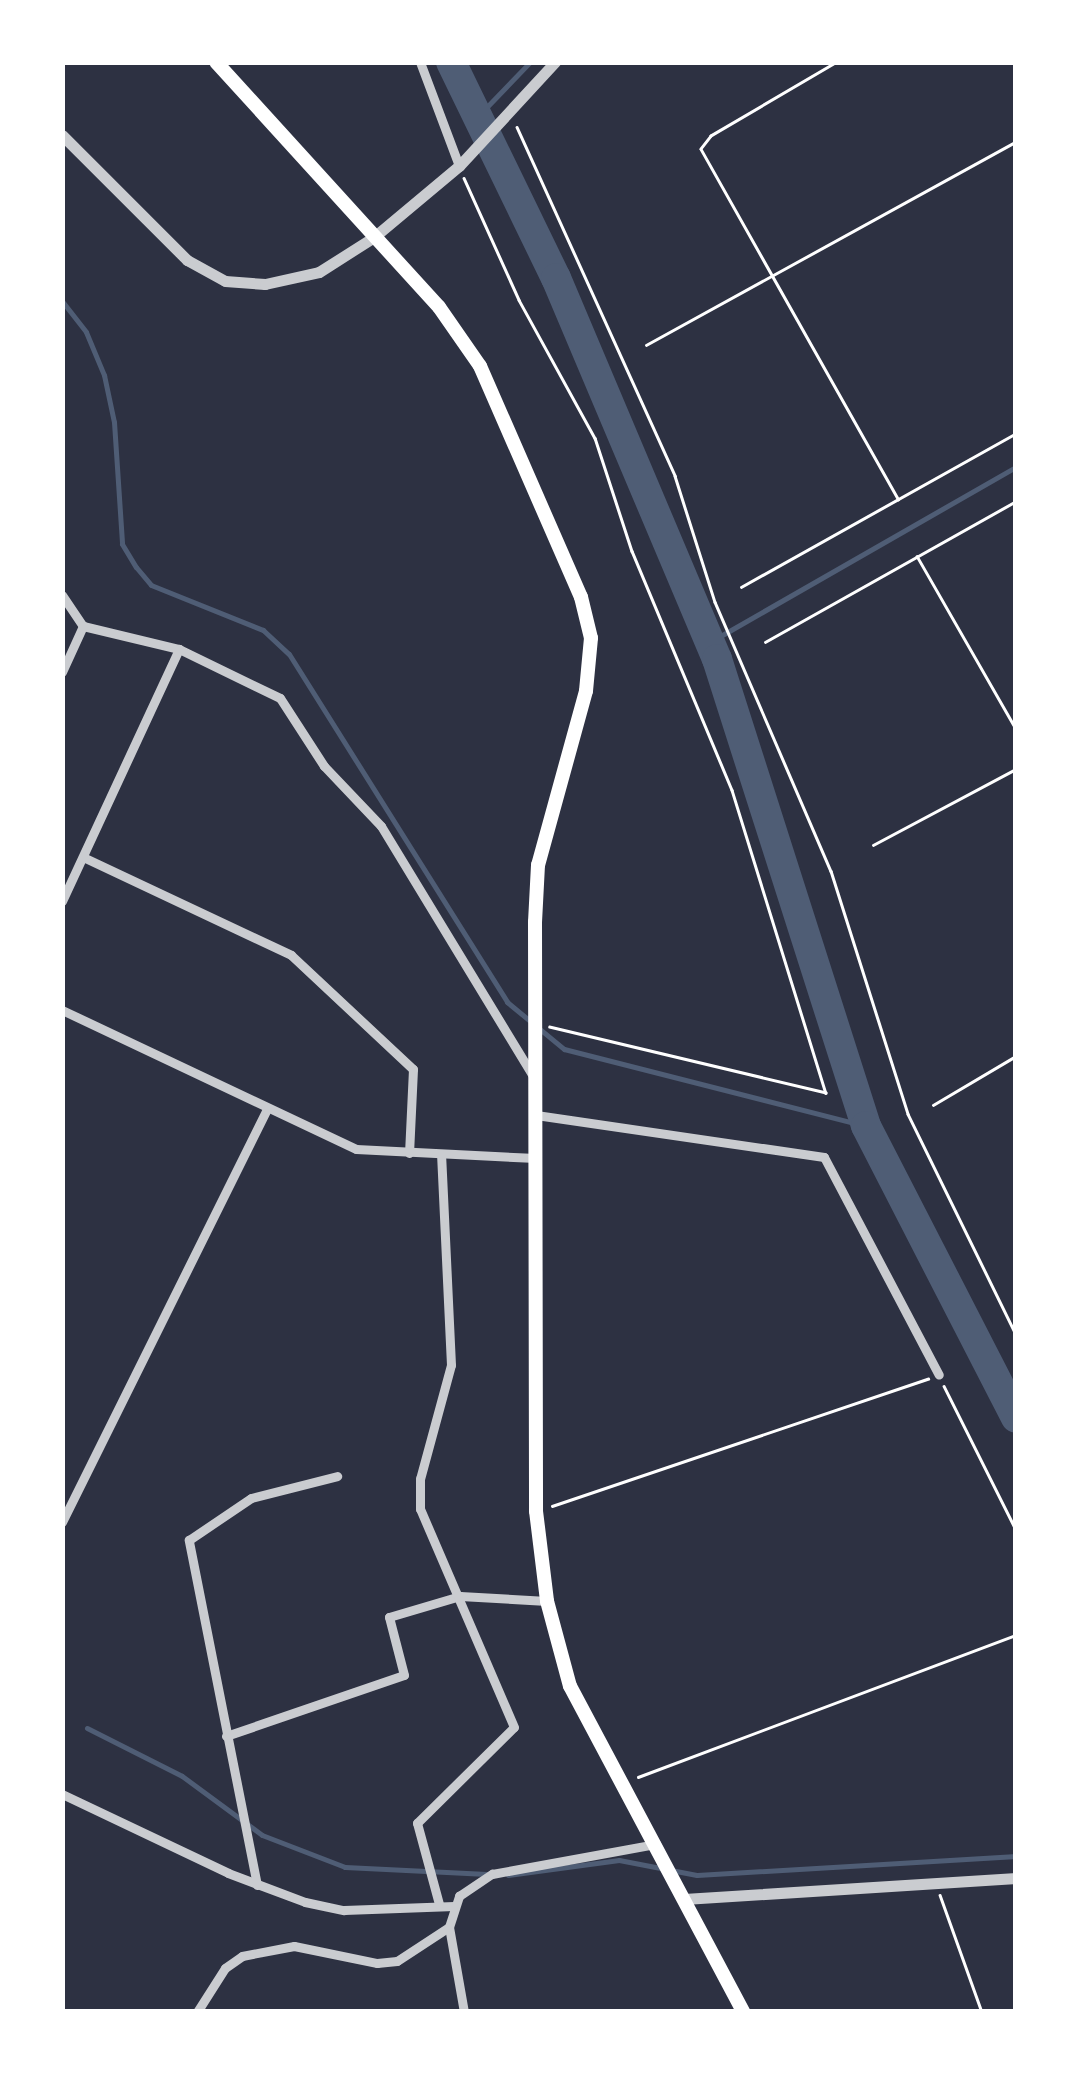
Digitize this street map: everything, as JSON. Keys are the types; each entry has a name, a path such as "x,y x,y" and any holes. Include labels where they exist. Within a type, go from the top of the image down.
{"main road":[{"path":"216,62 439,307 480,366 582,597 591,638 586,692 538,865 534,1023 536,1511 547,1601 570,1686 625,1782 743,2012"}],"street":[{"path":"420,62 459,166"},
{"path":"62,135 154,231 225,281 266,284 318,272 374,237 459,166 555,62"},
{"path":"62,595 83,626 179,649 280,698 324,766 381,826 535,1080"},
{"path":"62,672 83,626"},
{"path":"62,901 179,649"},
{"path":"83,857 291,954 412,1070 408,1153"},
{"path":"62,1010 356,1150 536,1158"},
{"path":"62,1522 267,1108"},
{"path":"536,1115 809,1150 824,1157 939,1375"},
{"path":"439,1904 417,1823 514,1727 419,1500 451,1365 440,1155"},
{"path":"256,1885 189,1540 251,1498 337,1476"},
{"path":"226,1736 404,1674 390,1617 460,1596 547,1601"},
{"path":"62,1794 256,1885 344,1910 409,1912 439,1904 454,1906"},
{"path":"464,2012 449,1927 454,1906 492,1874 656,1844"},
{"path":"684,1899 1016,1878"},
{"path":"197,2012 225,1968 242,1956 294,1946 376,1963 397,1960 449,1927"}],"path":[{"path":"837,62 711,136 701,149 898,500"},
{"path":"512,110 528,159 675,476 715,602 830,871 908,1114 1016,1334"},
{"path":"646,345 1016,142"},
{"path":"459,166 519,300 594,438 632,551 732,790 826,1093 534,1023"},
{"path":"741,587 1016,433"},
{"path":"766,642 1016,502"},
{"path":"917,556 1016,728"},
{"path":"873,844 1016,769"},
{"path":"933,1104 1016,1056"},
{"path":"536,1511 939,1375 1016,1530"},
{"path":"625,1782 1016,1635"},
{"path":"936,1885 982,2012"}],"waterway":[{"path":"451,62 556,278 717,659 866,1126 1016,1418"},
{"path":"480,114 530,62"},
{"path":"62,301 86,332 104,375 114,422 122,544 136,567 151,585 263,630 289,654 507,1002 564,1049 866,1126"},
{"path":"710,642 1016,467"},
{"path":"87,1728 182,1776 262,1835 345,1867 487,1874"},
{"path":"508,1875 619,1860 697,1875 1016,1856"}]}
